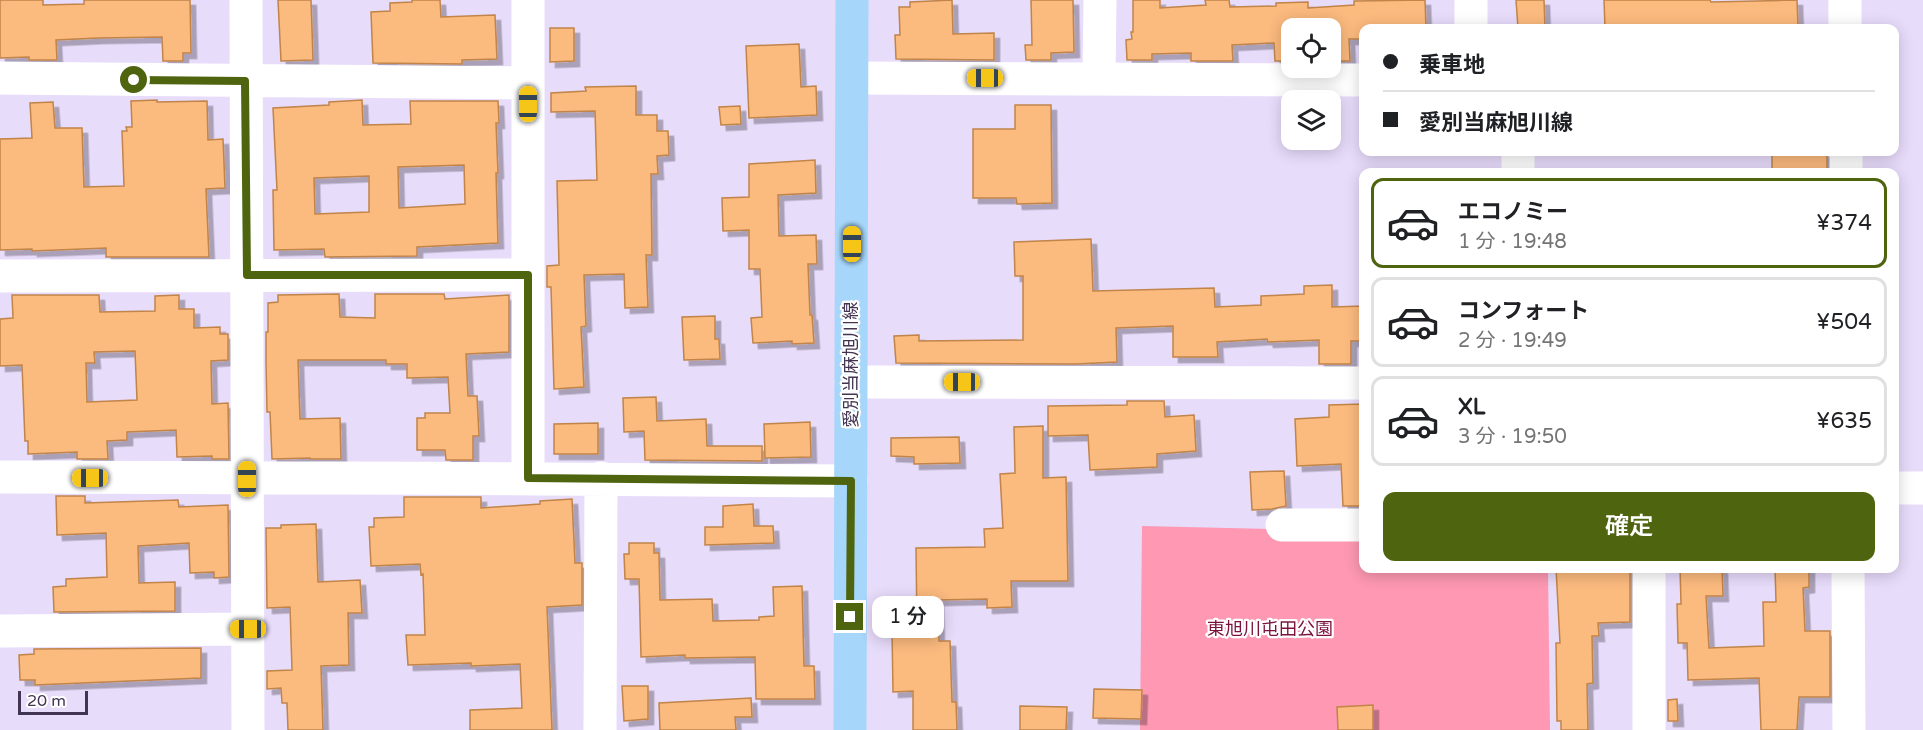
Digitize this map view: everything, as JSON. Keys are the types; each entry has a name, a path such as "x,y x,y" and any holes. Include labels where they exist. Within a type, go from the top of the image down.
{"main road":[{"name":"愛別当麻旭川線","path":"850,730 852,0"}],"street":[{"path":"246,0 248,730"},
{"path":"528,0 528,478"},
{"path":"1099,79 1100,0"},
{"path":"1471,0 1471,24"},
{"path":"1845,0 1845,24"},
{"path":"0,78 528,83"},
{"path":"852,78 1359,80"},
{"path":"0,276 528,275"},
{"path":"851,382 1359,383"},
{"path":"0,477 601,478 851,481"},
{"path":"600,730 601,478"},
{"path":"1899,488 1923,488"},
{"path":"1282,525 1359,525"},
{"path":"1649,573 1649,730"},
{"path":"1848,573 1849,730"},
{"path":"0,631 248,629"}],"green space":[{"name":"東旭川屯田公園","path":"1142,526 1359,531 1359,573 1548,573 1550,730 1140,730"}],"building":[{"path":"0,0 43,0 43,5 84,4 84,0 190,0 191,53 183,53 183,61 163,61 162,37 98,38 56,40 57,60 29,60 29,57 0,58"},
{"path":"278,0 311,0 313,60 281,61"},
{"path":"412,0 440,0 441,17 495,15 497,59 462,60 462,64 373,63 371,12 390,11 390,3 412,2"},
{"path":"952,0 953,34 994,33 994,60 896,59 895,35 900,35 899,7 910,7 910,2"},
{"path":"1031,0 1073,0 1074,52 1051,53 1051,60 1026,60 1025,45 1032,45"},
{"path":"1133,0 1160,0 1160,8 1206,5 1205,0 1229,0 1230,7 1276,6 1276,3 1308,2 1308,8 1354,5 1354,1 1425,0 1426,24 1359,24 1359,39 1349,39 1350,61 1341,61 1341,18 1281,18 1281,61 1275,61 1274,43 1232,45 1233,61 1191,61 1191,53 1152,54 1152,60 1127,60 1126,40 1132,39 1131,32 1133,32"},
{"path":"1516,0 1544,0 1545,24 1518,24"},
{"path":"1604,0 1710,0 1711,2 1797,0 1798,24 1605,24"},
{"path":"550,28 574,28 574,61 550,62"},
{"path":"799,44 801,87 816,86 817,115 749,118 746,46"},
{"path":"636,86 636,115 657,115 657,131 668,131 669,155 657,156 658,174 651,174 652,255 646,255 648,307 625,308 624,274 584,275 586,326 581,327 584,387 554,389 551,287 547,287 547,266 559,265 557,181 597,180 595,111 551,112 551,93 586,91 585,87"},
{"path":"157,100 157,102 207,101 208,140 223,139 225,188 206,189 209,257 106,257 106,248 0,250 0,139 32,138 30,103 53,102 55,128 82,128 84,187 124,186 122,131 127,131 126,127 132,127 131,101"},
{"path":"362,100 363,125 411,124 410,101 498,101 499,123 496,123 498,173 496,173 498,243 417,247 417,256 325,257 324,249 274,250 273,190 277,190 273,108 329,105 329,102","holes":["464,165 465,204 399,208 398,167","369,176 369,212 315,214 314,178"]},
{"path":"1015,105 1051,105 1052,203 1017,204 1016,198 973,198 973,129 1015,129"},
{"path":"740,106 741,124 721,125 719,107"},
{"path":"1772,156 1827,156 1827,168 1772,168"},
{"path":"815,160 816,193 778,195 779,236 816,235 817,264 808,264 810,315 812,315 814,343 792,344 792,341 753,343 751,318 762,317 760,269 749,269 749,230 723,231 722,198 749,197 749,164"},
{"path":"1091,239 1093,291 1214,288 1215,307 1261,305 1261,296 1304,294 1304,286 1332,285 1332,307 1359,306 1359,341 1351,341 1351,364 1319,364 1319,340 1268,342 1267,339 1217,342 1218,357 1173,357 1173,326 1116,328 1117,362 1076,364 896,363 894,336 919,335 919,341 1023,340 1023,276 1015,276 1014,242"},
{"path":"339,294 340,317 375,318 375,294 444,294 445,299 509,295 509,352 466,354 468,396 477,396 479,436 473,436 473,460 446,460 445,450 417,450 417,418 425,418 425,413 450,413 448,377 407,378 407,364 386,364 386,360 298,360 300,419 340,418 341,459 272,459 270,412 267,412 268,303 278,302 278,295"},
{"path":"12,295 99,295 100,312 155,311 155,296 179,295 179,309 194,309 194,328 220,327 220,334 228,334 228,360 211,361 212,404 228,403 229,459 212,459 212,456 177,457 176,430 127,432 127,440 107,441 108,459 77,459 77,452 28,454 28,441 25,441 22,365 0,366 0,319 13,318","holes":["135,351 137,400 87,402 86,363 95,363 94,352"]},
{"path":"715,316 715,339 719,339 720,359 684,360 682,317"},
{"path":"656,397 657,421 706,419 707,446 762,446 762,461 645,460 644,431 624,432 623,398"},
{"path":"1127,401 1164,401 1165,417 1194,415 1196,451 1157,454 1157,467 1090,470 1088,435 1048,436 1048,406 1127,405"},
{"path":"1359,404 1359,506 1343,506 1341,464 1297,466 1295,419 1329,417 1329,405"},
{"path":"810,422 811,457 765,458 764,424"},
{"path":"598,423 598,454 554,454 554,424"},
{"path":"1043,426 1043,478 1066,477 1068,581 1011,581 1012,607 987,608 987,599 938,600 939,641 950,641 952,702 956,702 957,730 913,730 913,691 893,692 892,630 917,630 916,548 985,547 984,529 1003,528 1000,474 1015,473 1014,427"},
{"path":"959,437 960,463 914,464 914,457 891,456 891,438"},
{"path":"1284,471 1286,506 1252,510 1250,472"},
{"path":"56,496 85,496 85,503 178,500 179,507 228,505 229,577 214,578 214,572 190,573 189,543 138,546 139,583 175,582 175,611 54,612 53,587 66,586 66,579 107,577 106,533 57,535"},
{"path":"404,497 481,497 481,508 540,504 540,501 572,499 575,563 582,563 582,605 547,607 552,730 470,730 470,710 522,708 520,664 408,665 406,635 425,635 423,574 421,575 420,564 371,566 369,527 374,527 374,518 404,517"},
{"path":"753,504 754,526 773,526 774,543 705,545 705,527 723,527 723,506"},
{"path":"316,524 318,582 360,580 362,613 348,613 349,665 321,666 323,730 288,730 287,703 282,703 281,688 267,689 267,671 292,670 290,607 267,608 266,528"},
{"path":"629,543 654,543 654,553 659,553 660,600 712,599 713,621 759,620 759,617 774,616 773,587 802,586 804,666 814,666 815,699 756,699 755,657 685,658 685,655 641,657 639,579 625,579 624,554 629,554"},
{"path":"1556,573 1630,573 1630,622 1598,623 1599,636 1592,636 1593,683 1587,684 1588,730 1561,730 1561,721 1557,721 1556,643 1560,643"},
{"path":"1680,573 1722,573 1723,596 1706,596 1709,648 1764,646 1763,602 1776,602 1775,573 1809,573 1809,587 1803,588 1805,631 1830,631 1830,697 1799,697 1797,730 1761,730 1759,678 1688,680 1687,643 1678,643 1677,604 1681,604"},
{"path":"201,648 201,678 35,685 35,680 20,680 19,655 34,654 34,649"},
{"path":"622,686 648,686 648,719 624,721"},
{"path":"1094,689 1142,690 1141,719 1093,718"},
{"path":"751,698 752,717 735,717 736,730 660,730 659,703"},
{"path":"1677,699 1678,721 1668,721 1668,700"},
{"path":"1373,705 1373,730 1338,730 1337,707"},
{"path":"1020,706 1067,707 1066,730 1020,730"}],"route":[{"path":"134,80 245,81 247,275 528,275 528,478 851,481 850,617"}]}
